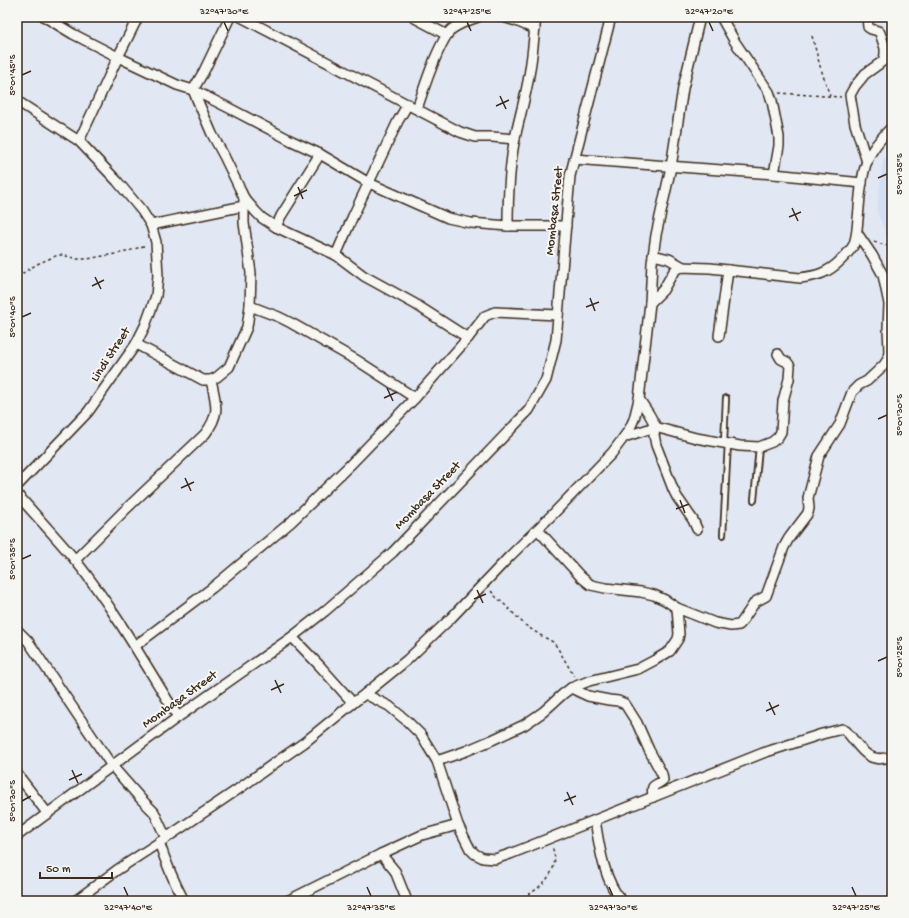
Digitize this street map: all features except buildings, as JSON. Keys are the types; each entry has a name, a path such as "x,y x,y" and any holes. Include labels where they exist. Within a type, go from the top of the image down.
{"street":[{"path":"45,17 73,34 118,57 177,85 193,90 292,142 320,154 369,183 448,218 471,223 508,226 566,226"},
{"path":"79,141 138,17"},
{"path":"193,90 204,71 230,17"},
{"path":"240,17 460,132 475,137 515,139"},
{"path":"413,17 447,35"},
{"path":"417,109 428,77 447,35 452,29 468,20 478,17"},
{"path":"503,17 535,29"},
{"path":"508,226 508,187 515,139 530,68 536,17"},
{"name":"Mombasa Street","path":"17,836 178,717 292,637 325,611 393,552 529,410 546,380 556,340 570,176 611,17"},
{"path":"75,901 117,870 305,742 406,660 451,618 484,582 538,530 612,453 624,437 634,419 639,399 656,235 671,167 683,88 700,17"},
{"path":"721,17 735,42 769,92 779,137 779,146 774,174"},
{"path":"867,17 869,28 880,33 885,48 885,56 883,61 865,74 851,92 855,124 867,162"},
{"path":"193,90 244,202 262,218 276,227 336,256 364,276 414,304 468,338"},
{"name":"Lindi Street","path":"17,102 79,141 117,180 151,224 156,242 158,275 156,296 145,326 136,344 88,412 17,486"},
{"path":"336,256 398,121 408,104"},
{"path":"650,303 663,290 674,271 683,267 710,268 800,278 823,273 835,266 846,256 859,236 862,183 867,162 879,140 892,126"},
{"path":"276,227 281,216 320,154"},
{"path":"574,159 774,174 862,183"},
{"path":"151,224 244,202"},
{"path":"136,344 203,380 211,380 217,377 229,367 247,327 250,306 251,273 244,223 244,202"},
{"path":"538,530 581,577 591,585 654,595 677,608 726,626 735,626 742,623 755,602 766,596 784,547 808,513 808,498 819,456 840,424 852,392 858,385 867,381 884,365 888,359 889,304 883,275 859,236"},
{"path":"653,255 669,259 683,267"},
{"path":"719,336 728,270"},
{"path":"250,306 279,317 358,361 415,398"},
{"path":"135,646 212,588 291,522 350,465 415,398 468,338 485,316 495,312 558,314"},
{"path":"624,437 655,427 696,438 740,446 759,447 772,442 781,432 783,401 789,379 790,366 787,362 780,359 778,354"},
{"path":"75,560 205,434 211,426 216,414 216,404 211,380"},
{"path":"639,399 655,427 655,440 677,497 697,528"},
{"path":"17,494 75,560 102,596 135,646 178,717"},
{"path":"437,761 466,751 524,725 543,712 562,694 576,686 638,668 670,651 678,640 679,634 677,608"},
{"path":"17,630 28,641 112,766 154,812 163,840 167,866 184,901"},
{"path":"292,637 353,703"},
{"path":"576,686 588,696 618,701 625,704 637,723 663,778 653,786 653,797"},
{"path":"365,694 389,706 421,735 437,761 458,824 470,849 475,854 484,858 495,859 763,753 822,734 842,729 846,731 866,754 879,759 892,756"},
{"path":"17,774 48,814"},
{"path":"595,820 603,862 610,881 622,901"},
{"path":"288,901 422,835 458,824"},
{"path":"381,854 395,871 407,901"}],"lane":[{"path":"723,535 726,398"},
{"path":"754,500 759,447"}],"path":[{"path":"812,36 830,96"},
{"path":"769,92 830,96 851,99"},
{"path":"859,236 892,247"},
{"path":"17,277 37,264 58,255 64,255 77,259 86,259 126,252 156,242"},
{"path":"484,582 496,597 525,625 553,642 576,680 576,686"},
{"path":"518,901 541,886 549,877 556,858 553,848 547,838"}],"shaded area":[{"path":"892,155 892,241 889,243 877,211 883,159"}]}
